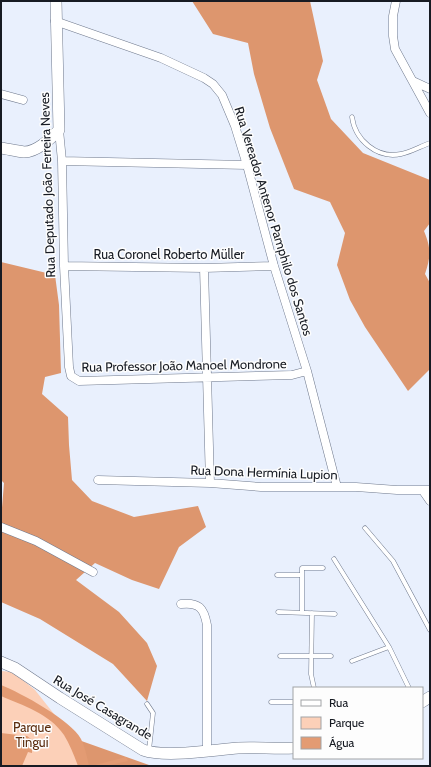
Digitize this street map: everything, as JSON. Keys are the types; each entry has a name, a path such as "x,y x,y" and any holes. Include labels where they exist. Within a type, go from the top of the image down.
{"street":[{"path":"396,1 393,16 393,36 395,49 430,113"},
{"name":"Rua Deputado João Ferreira Neves","path":"53,2 59,130 62,161 64,266 69,367"},
{"name":"Rua Vereador Antenor Pamphilo dos Santos","path":"55,21 161,58 204,78 213,84 222,95 247,165 274,266 307,371 337,487"},
{"path":"412,81 430,89"},
{"path":"1,94 22,100"},
{"path":"1,148 25,152 34,150 48,141 59,130"},
{"path":"62,161 247,165"},
{"name":"Rua Coronel Roberto Müller","path":"64,266 204,268 274,266"},
{"path":"204,268 210,483"},
{"name":"Rua Professor João Manoel Mondrone","path":"69,367 71,376 79,381 292,375 307,371"},
{"name":"Rua Dona Hermínia Lupion","path":"98,480 210,483 261,487 337,487 427,490"},
{"path":"427,490 430,502"},
{"path":"1,527 36,541 93,572"},
{"path":"181,604 191,603 199,605 206,615 207,751"},
{"name":"Rua José Casagrande","path":"1,662 15,668 60,698 143,750 149,752 164,754 240,748 293,748"}],"lane":[{"path":"352,117 356,134 367,145 379,153 390,155 401,154 430,143"},
{"path":"365,528 393,561 430,628"},
{"path":"334,559 390,647 409,687"},
{"path":"302,613 302,568 323,568"},
{"path":"277,575 302,575"},
{"path":"278,612 335,614"},
{"path":"312,613 311,674 314,687"},
{"path":"352,661 390,647"},
{"path":"280,656 331,656"},
{"path":"271,702 293,702"},
{"path":"147,704 153,712 149,752"}],"green space":[{"name":"Parque Tingui","path":"1,671 13,672 35,690 73,738 83,766 1,766"}],"shaded area":[{"path":"192,1 310,1 323,61 317,80 331,119 363,153 430,180 430,223 424,231 428,242 429,252 425,274 430,283 430,369 408,391 365,327 350,300 337,265 345,233 330,202 294,189 270,128 254,74 248,43 213,34"},
{"path":"1,262 55,275 59,305 61,373 45,377 42,394 68,417 72,480 92,501 134,517 198,506 206,527 179,547 159,589 132,580 95,563 76,580 119,612 147,643 157,666 147,701 113,664 40,619 1,602 1,520 4,483 1,480"},
{"path":"73,738 149,765 211,766 83,766"}],"water":[{"path":"1,685 21,694 45,708 76,732 85,749 89,766 78,766 64,735 51,721 35,711 1,696"},
{"path":"1,733 27,736 31,739 32,753 28,752 22,766 1,766"},
{"path":"126,757 128,761 105,766 91,766"}]}
